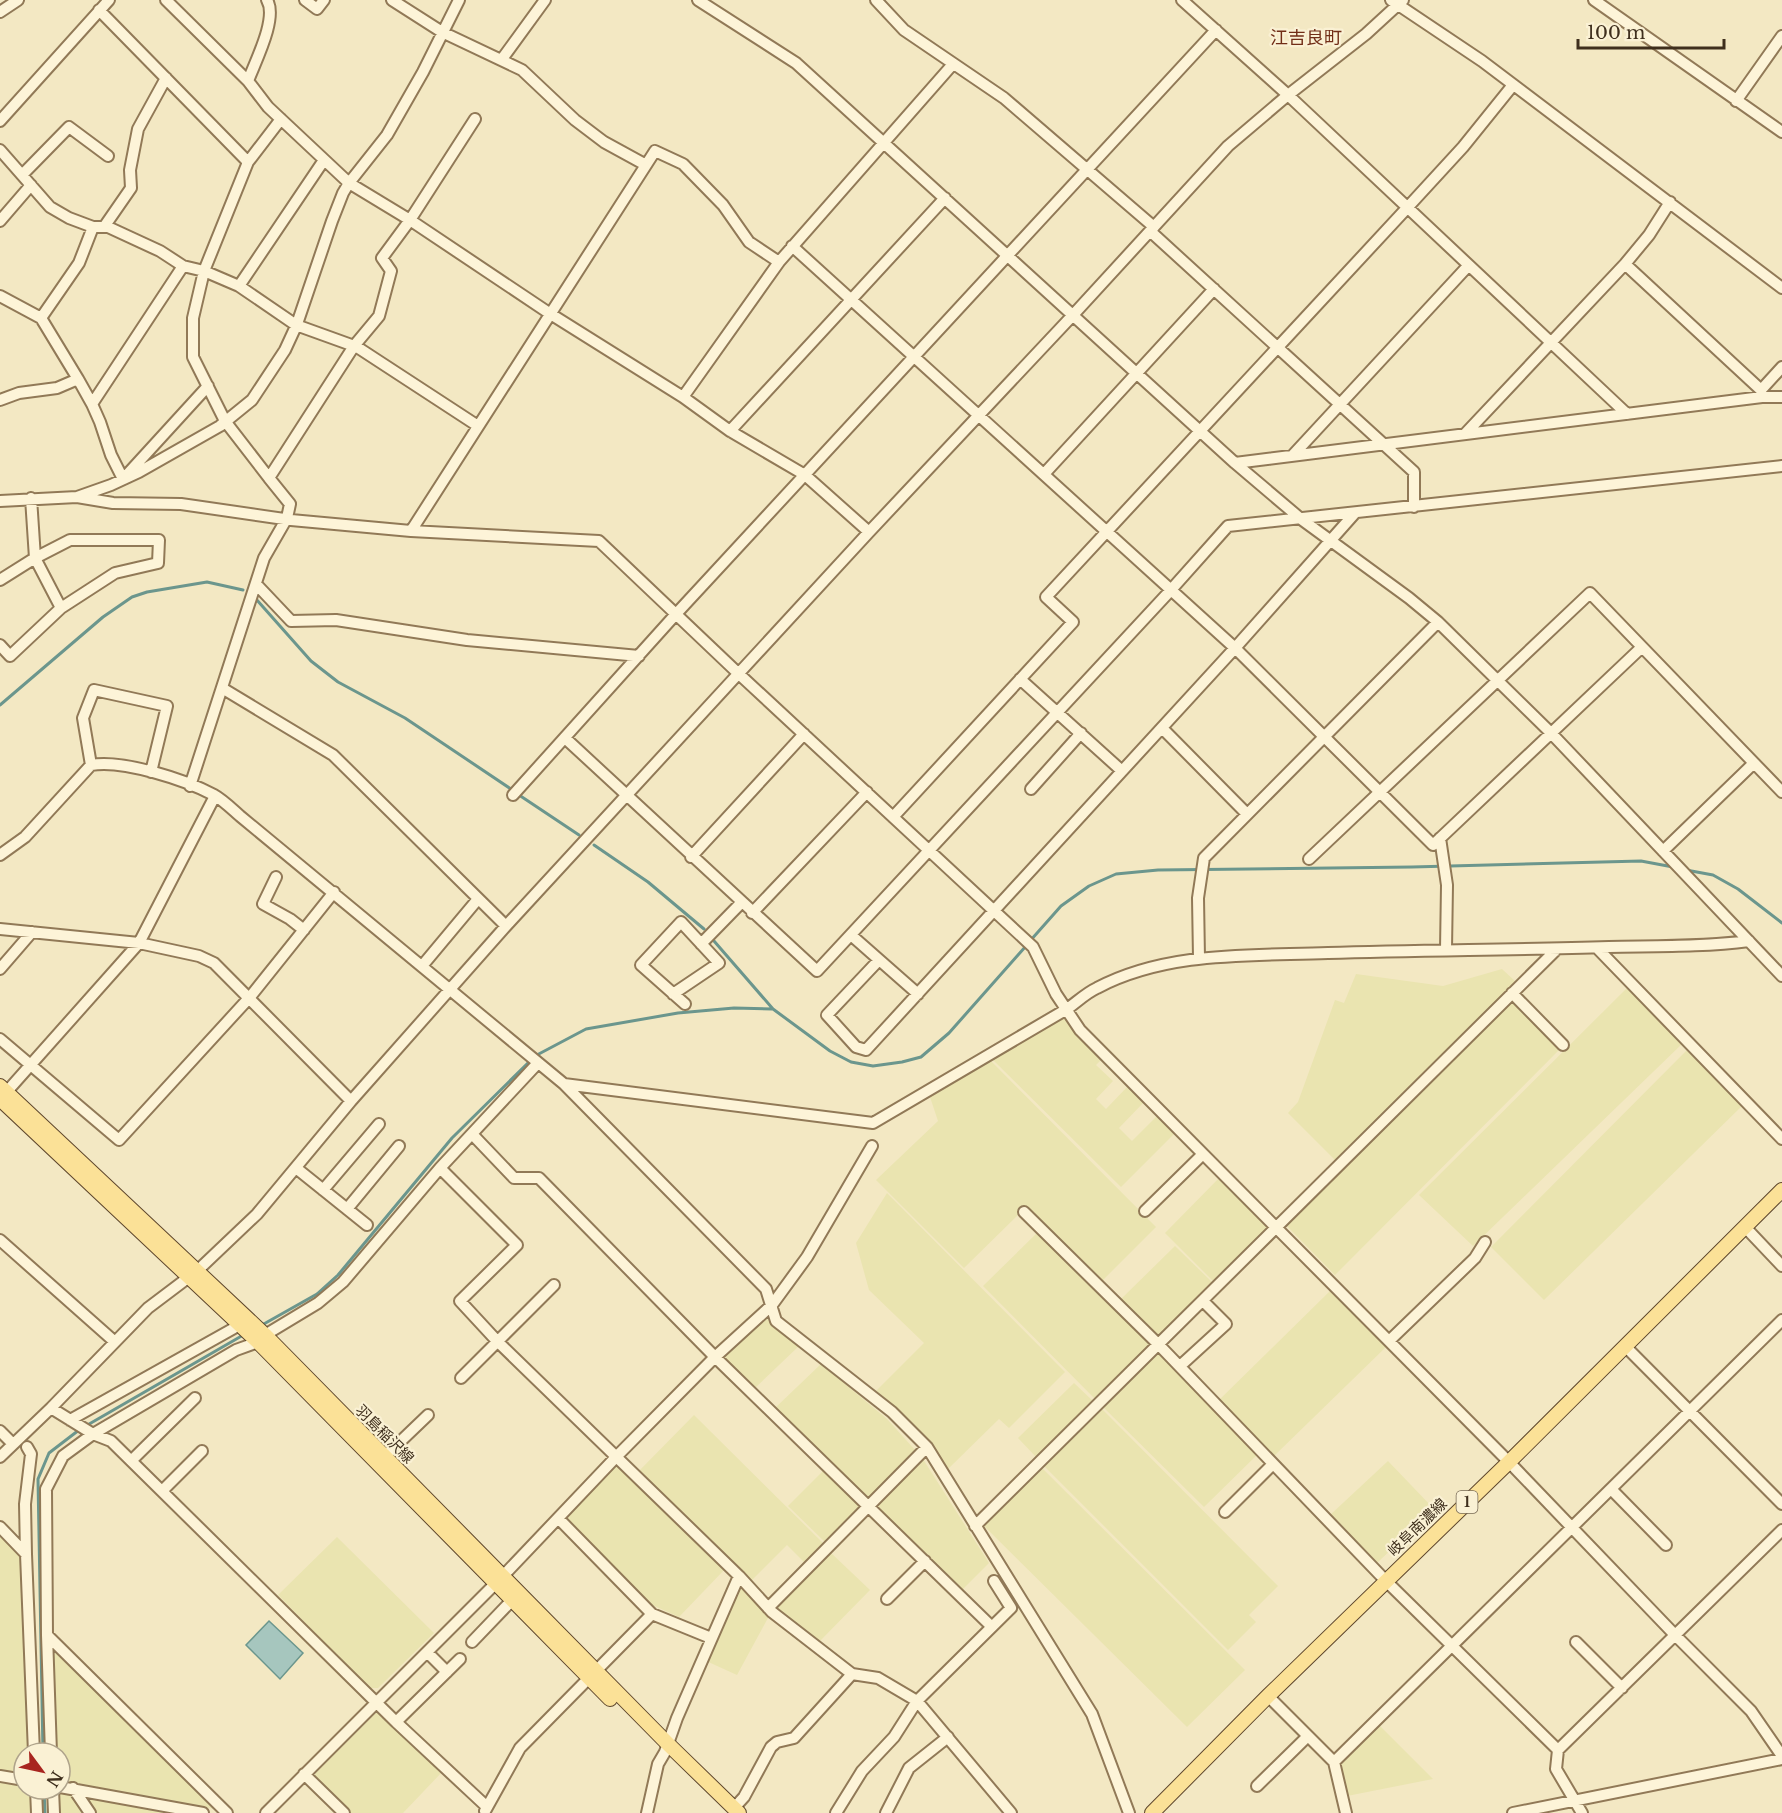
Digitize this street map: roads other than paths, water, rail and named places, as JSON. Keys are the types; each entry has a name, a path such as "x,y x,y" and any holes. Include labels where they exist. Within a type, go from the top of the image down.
{"main road":[{"name":"羽島稲沢線","path":"1,1095 253,1331 592,1674 733,1811"},
{"name":"岐阜南濃線","path":"1152,1813 1385,1580 1509,1462 1782,1190"}],"street":[{"path":"0,12 18,0"},
{"path":"0,121 109,0"},
{"path":"166,0 248,81 268,107 349,183 683,397 730,431 805,475 869,532"},
{"path":"248,81 269,24 270,9 267,0"},
{"path":"305,0 317,9 324,0"},
{"path":"392,0 442,32 522,70 574,120 604,142 646,165"},
{"path":"77,498 123,479 225,422 252,400 285,350 297,325 332,221 349,183 387,135 423,72 459,0"},
{"path":"502,59 545,0"},
{"path":"698,0 796,63 1235,463 1301,519 1438,622 1551,733 1782,976"},
{"path":"876,0 904,30 1004,98 1088,169 1214,289 1414,472 1414,507"},
{"path":"1182,0 1288,95 1626,414"},
{"path":"1594,0 1781,129"},
{"path":"0,1457 148,1308 193,1274 257,1214 351,1101 506,926 1228,146 1288,95 1332,62 1398,2 1514,85 1782,288"},
{"path":"99,10 249,162"},
{"path":"513,795 676,614 1216,30"},
{"path":"1736,100 1782,36"},
{"path":"683,397 779,262 953,64"},
{"path":"40,318 79,263 98,227 130,188 130,170 138,129 166,78"},
{"path":"893,817 1073,622 1046,597 1463,147 1514,85"},
{"path":"190,786 264,558 287,518 291,504 225,422 193,357 193,318 204,271 249,162 281,119"},
{"path":"269,478 354,345 379,316 390,272 382,258 410,220 475,119"},
{"path":"22,175 69,127 108,156"},
{"path":"0,150 50,207 69,218 98,227 108,227 160,251 183,266 204,271 239,286 297,325 354,345 478,426"},
{"path":"411,531 655,151 683,164 723,205 749,242 779,262"},
{"path":"239,286 324,160"},
{"path":"0,221 31,185"},
{"path":"730,431 945,198"},
{"path":"1465,434 1625,264 1649,235 1670,202"},
{"path":"792,246 1235,648 1433,845 1642,647"},
{"path":"1625,264 1762,394"},
{"path":"92,404 183,266"},
{"path":"1293,455 1468,266"},
{"path":"1044,474 1214,289"},
{"path":"0,296 40,318 92,404 111,455 123,479"},
{"path":"1762,394 1782,367"},
{"path":"0,400 19,393 57,387 78,379"},
{"path":"123,479 208,386"},
{"path":"1235,463 1626,414 1762,394 1782,397"},
{"path":"565,738 752,914 817,971 1228,526 1782,466"},
{"path":"30,498 35,558 61,608"},
{"path":"0,501 30,498 57,500 77,498 114,503 182,504 291,520 411,531 599,540 739,674 1033,947 1056,994 1080,1030 1509,1462 1751,1711 1782,1757 1513,1813"},
{"path":"879,960 827,1016 856,1047 866,1050 1235,648 1355,513"},
{"path":"0,580 69,540 159,540 158,563 115,573 61,608 10,656 0,645"},
{"path":"256,584 291,621 336,620 467,640 639,656"},
{"path":"1309,859 1590,593 1782,792"},
{"path":"1199,958 1198,898 1204,858 1438,622"},
{"path":"1020,678 1122,771"},
{"path":"222,688 333,755 506,926"},
{"path":"91,765 83,718 94,690 167,706 151,772"},
{"path":"1162,728 1247,814"},
{"path":"1031,789 1081,733"},
{"path":"691,856 804,734"},
{"path":"0,855 25,837 91,765 103,762 151,772 215,796 564,1084 766,1289 776,1321 892,1412 927,1447 1092,1713 1129,1813"},
{"path":"1664,852 1754,763"},
{"path":"752,914 867,792"},
{"path":"1,1095 32,1065 139,943 215,796"},
{"path":"1440,838 1444,852 1447,885 1446,949"},
{"path":"276,877 263,904 304,930"},
{"path":"0,1039 119,1140 250,997 334,892"},
{"path":"422,966 478,899"},
{"path":"701,944 741,903"},
{"path":"673,994 719,963 681,922 641,965 673,994 685,1004"},
{"path":"0,929 139,943 199,956 214,963 351,1101"},
{"path":"0,969 32,932"},
{"path":"851,935 918,994"},
{"path":"564,1084 873,1123 1067,1009 1095,988 1133,972 1199,958 1446,949 1556,950 1719,945 1749,940"},
{"path":"1597,948 1782,1139"},
{"path":"975,1527 1556,950"},
{"path":"1512,993 1563,1045"},
{"path":"51,1741 46,1489 63,1456 82,1427 253,1331 318,1303 343,1282 534,1061"},
{"path":"323,1190 379,1124"},
{"path":"472,1134 514,1178 539,1178 716,1357 991,1626"},
{"path":"347,1209 399,1146"},
{"path":"266,1813 500,1580 616,1456 772,1305 807,1257 872,1146"},
{"path":"1145,1211 1203,1154"},
{"path":"296,1168 367,1225"},
{"path":"440,1168 517,1245 459,1301 740,1576 768,1608 852,1674 878,1678 916,1701 1011,1813"},
{"path":"1024,1212 1180,1366 1385,1580 1558,1750"},
{"path":"1745,1227 1782,1266"},
{"path":"0,1240 115,1342"},
{"path":"1389,1341 1475,1258 1485,1242"},
{"path":"461,1378 555,1285"},
{"path":"1180,1366 1226,1323 1203,1301"},
{"path":"1334,1762 1782,1320"},
{"path":"82,1427 236,1350 253,1331"},
{"path":"1625,1346 1782,1504"},
{"path":"132,1460 195,1398"},
{"path":"51,1408 111,1441 132,1460 486,1810 520,1748 652,1614"},
{"path":"381,1460 428,1415"},
{"path":"0,1431 13,1444"},
{"path":"768,1608 927,1447"},
{"path":"27,1448 31,1454 25,1504 34,1741"},
{"path":"163,1490 202,1451"},
{"path":"1225,1512 1273,1464"},
{"path":"1611,1489 1666,1545"},
{"path":"558,1518 652,1614 711,1638"},
{"path":"0,1527 26,1554"},
{"path":"1582,1813 1556,1769 1558,1750 1782,1530"},
{"path":"887,1599 925,1561"},
{"path":"646,1813 658,1764 667,1748 677,1718 740,1576"},
{"path":"836,1813 862,1771 894,1737 916,1701 1011,1608 994,1581"},
{"path":"472,1642 516,1597"},
{"path":"47,1635 226,1813"},
{"path":"1576,1642 1622,1688"},
{"path":"427,1652 447,1672"},
{"path":"396,1722 460,1659"},
{"path":"733,1811 744,1797 771,1747 777,1742 794,1738 852,1674"},
{"path":"1268,1696 1334,1762 1346,1813"},
{"path":"1257,1786 1308,1736"},
{"path":"886,1813 909,1768 948,1737"},
{"path":"304,1774 344,1813"},
{"path":"73,1788 90,1813"},
{"path":"73,1788 203,1813"}],"water":[{"path":"269,1621 303,1653 280,1679 246,1645"}],"waterway":[{"path":"0,705 103,617 132,597 147,592 207,582 243,590"},
{"path":"256,599 311,661 338,682 405,718 511,789"},
{"path":"519,795 579,835"},
{"path":"594,845 648,882 704,929"},
{"path":"1030,941 1061,906 1089,886 1116,874 1158,870 1641,861 1673,867"},
{"path":"1686,870 1713,875 1738,889 1782,923"},
{"path":"714,941 773,1009 830,1051 851,1062 873,1066 921,1057 949,1033 1026,946"},
{"path":"535,1056 586,1029 678,1013 734,1008 772,1009"},
{"path":"262,1325 317,1294 338,1275 452,1138 530,1061"},
{"path":"84,1427 245,1334"},
{"path":"43,1741 38,1479 49,1453 79,1430"},
{"path":"44,1801 45,1813"}],"district":[{"name":"江吉良町","path":"1306,38"}]}
